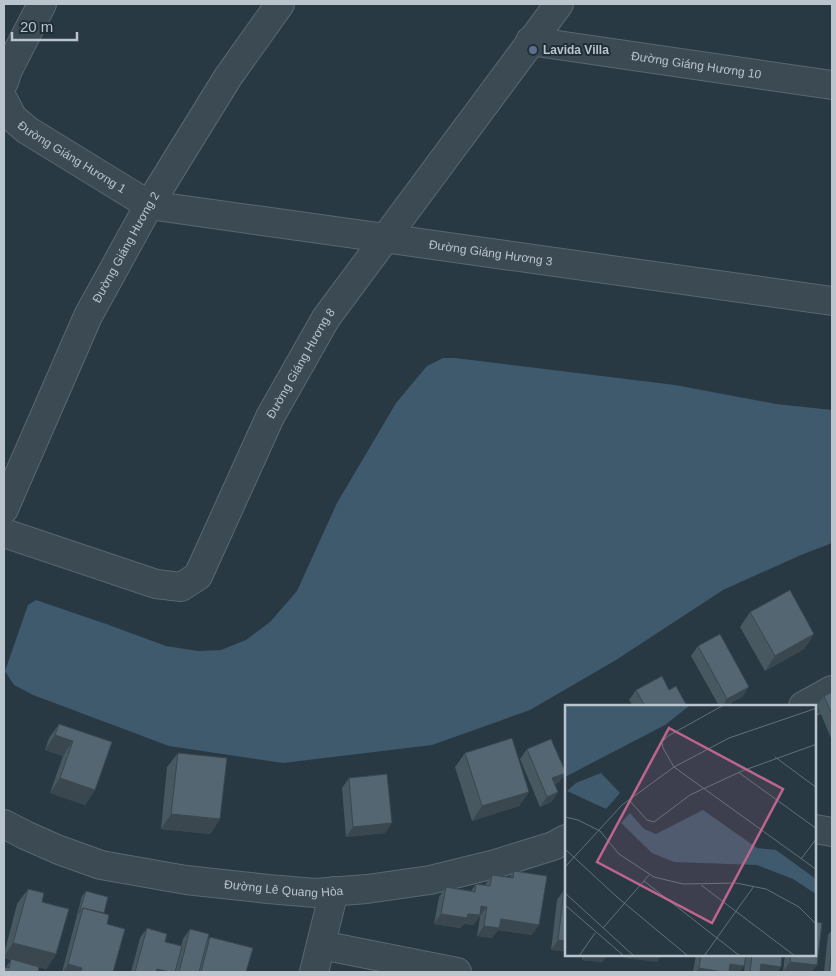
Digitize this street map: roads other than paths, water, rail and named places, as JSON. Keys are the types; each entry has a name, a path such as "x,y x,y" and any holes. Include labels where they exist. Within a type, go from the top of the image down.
{"street":[{"path":"4,82 8,70 42,4"},
{"name":"Đường Giáng Hương 2","path":"4,509 88,316 149,205 228,76 280,4"},
{"name":"Đường Giáng Hương 8","path":"4,533 156,584 181,586 198,576 270,417 326,318 559,4"},
{"name":"Đường Giáng Hương 10","path":"530,41 832,84"},
{"name":"Đường Giáng Hương 1","path":"4,101 14,118 27,130 149,205"},
{"name":"Đường Giáng Hương 3","path":"149,205 832,301"},
{"path":"805,705 832,690"},
{"name":"Đường Lê Quang Hòa","path":"4,824 59,850 109,867 186,880 315,893 366,889 430,880 495,864 553,846 565,840"},
{"path":"816,830 832,832"},
{"path":"314,972 334,891"},
{"path":"321,945 457,972"}],"water":[{"path":"443,358 675,385 776,404 832,410 832,543 723,590 616,660 530,710 432,745 283,763 169,746 33,695 14,685 5,671 28,605 36,600 166,646 198,651 221,650 246,640 270,622 297,591 337,503 396,403 427,366"}],"place":[{"name":"Lavida Villa","path":"533,50"}]}
